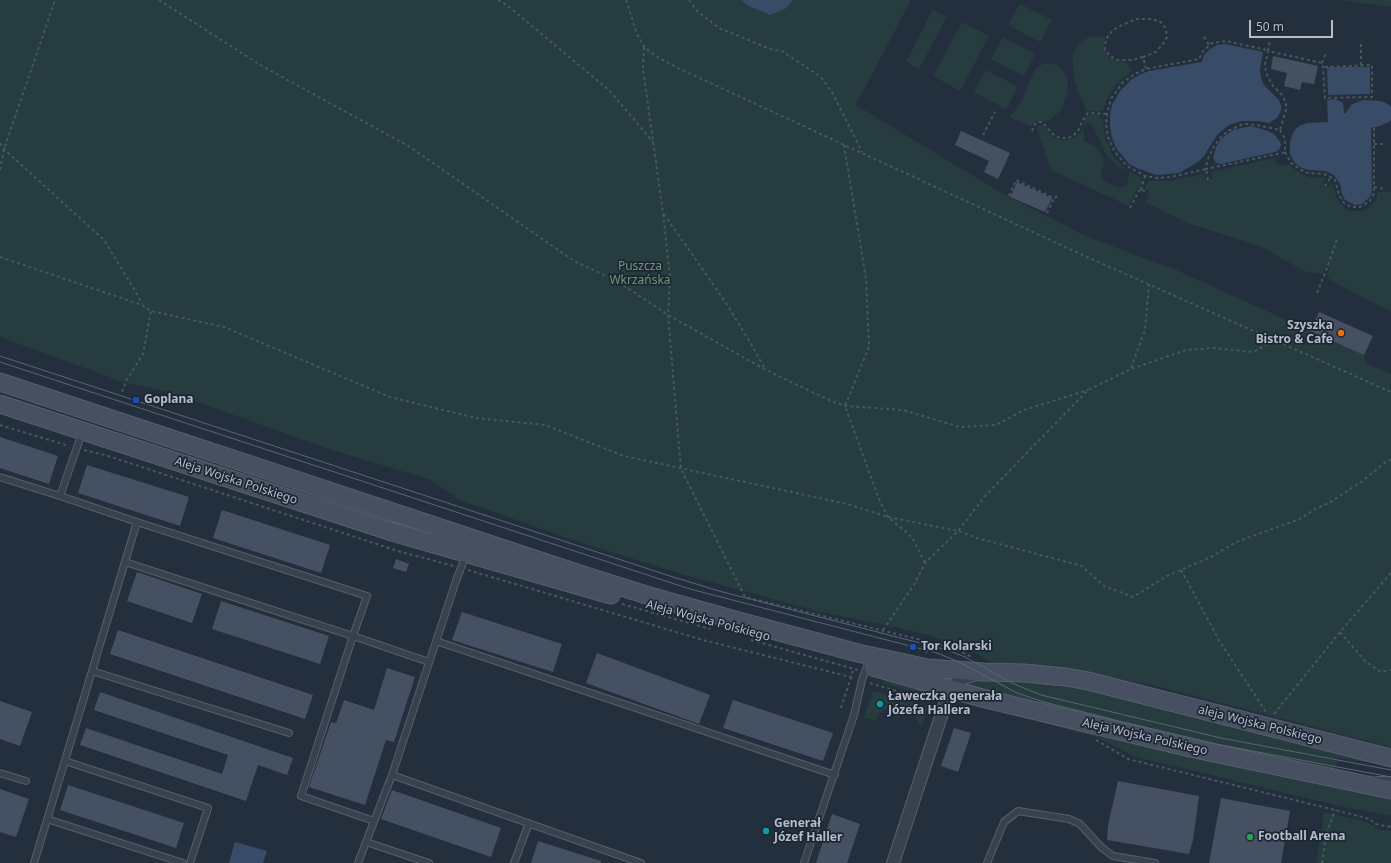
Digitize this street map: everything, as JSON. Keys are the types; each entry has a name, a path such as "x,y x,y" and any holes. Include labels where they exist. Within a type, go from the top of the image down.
{"main road":[{"name":"Aleja Wojska Polskiego","path":"0,382 660,599 742,622 864,667 925,661 983,672 1066,677 1104,684 1130,691"},
{"name":"Aleja Wojska Polskiego","path":"0,404 389,531 864,667 982,698 1190,748 1341,780"},
{"name":"aleja Wojska Polskiego","path":"1130,691 1391,758"},
{"path":"1341,780 1391,790"}],"street":[{"path":"82,431 90,411"},
{"path":"389,531 395,512"},
{"path":"466,554 472,538"},
{"name":"Aleja Wojska Polskiego","path":"925,661 942,678 950,689 962,678 983,672"},
{"path":"893,863 950,689"}],"lane":[{"path":"60,496 82,431"},
{"path":"0,477 367,596 301,796 374,821"},
{"path":"34,863 137,522"},
{"path":"358,863 392,775 466,554"},
{"path":"125,562 429,662"},
{"path":"436,641 834,775"},
{"path":"804,863 854,715 864,667"},
{"path":"92,671 289,733"},
{"path":"65,761 208,808 190,863"},
{"path":"0,773 26,781"},
{"path":"392,775 641,863"},
{"path":"1341,780 1391,780"},
{"path":"987,863 1004,822 1018,811 1069,819 1080,824 1101,847 1113,856 1155,863"},
{"path":"47,819 183,863"},
{"path":"514,863 529,823"},
{"path":"366,842 429,863"}],"path":[{"path":"0,170 4,149 55,0"},
{"path":"159,0 262,66 410,147 574,261 618,281 668,315 766,370 813,393 845,406 903,410 960,427 996,425 1024,410 1088,390 1131,369 1186,350 1215,348 1253,352 1274,340"},
{"path":"498,0 508,6 610,91 654,142"},
{"path":"626,0 637,34 644,47 680,69 1149,284 1391,392"},
{"path":"689,0 697,11 719,28 773,50 782,51 820,77 834,94 862,153"},
{"path":"1144,18 1159,21 1163,24 1167,33 1165,42 1156,52 1143,57 1131,60 1118,60 1110,56 1105,50 1106,39 1113,30 1128,21 1144,18"},
{"path":"1204,37 1209,45"},
{"path":"1270,40 1265,64 1266,73 1273,86 1282,95 1286,102 1286,110 1280,130 1285,139 1285,152 1291,163 1302,171 1327,174 1331,177 1336,184 1340,199 1352,207 1360,207 1367,204 1372,197 1374,188 1374,128"},
{"path":"1285,152 1166,178 1145,176 1127,166 1115,152 1109,142 1106,114 1111,99 1120,86 1130,76 1146,69 1199,59 1203,51 1209,45 1219,41 1226,41 1268,50 1322,65 1372,65 1372,97 1325,98 1322,65 1326,53"},
{"path":"1361,44 1361,65"},
{"path":"644,47 642,69 654,142 670,277 668,315 681,469 745,597 927,641 925,661"},
{"path":"1143,57 1146,69"},
{"path":"983,135 995,112"},
{"path":"1032,131 1035,124 1041,122 1056,136 1068,138 1074,136 1088,114 1106,114"},
{"path":"1208,180 1206,169 1207,161 1212,148 1228,130 1247,124 1280,130"},
{"path":"0,143 4,149 104,240 137,294 142,305"},
{"path":"1374,144 1385,144"},
{"path":"844,145 866,279 870,347 845,406 879,499 888,518 912,537 925,563"},
{"path":"1130,208 1140,189 1141,190 1145,176"},
{"path":"1325,186 1331,177"},
{"path":"1009,196 1016,180 1054,198"},
{"path":"1028,204 1034,188"},
{"path":"1374,188 1385,189"},
{"path":"1141,190 1148,193"},
{"path":"1047,213 1054,198 1058,196"},
{"path":"663,213 726,304 766,370"},
{"path":"1317,293 1336,239"},
{"path":"0,257 142,305 151,311 224,327 390,397 476,418 545,425 624,456 847,504 888,518 958,531 977,538 1082,566 1104,586 1133,597 1167,576 1213,556 1236,542 1300,519 1316,508 1329,503 1391,460"},
{"path":"1131,369 1145,330 1149,284"},
{"path":"122,392 126,381 143,354 151,311"},
{"path":"883,630 915,583 925,563 958,531 986,495 1088,390"},
{"path":"1180,570 1220,642 1266,713"},
{"path":"1270,719 1340,632 1391,573"},
{"path":"1340,632 1366,662 1381,672 1391,670"},
{"path":"851,677 864,667"},
{"path":"841,708 851,677 864,667"},
{"path":"864,667 932,702"},
{"path":"1094,739 1128,759 1370,819 1375,824 1391,826"},
{"path":"1322,863 1327,832 1335,810"}],"green space":[{"name":"Puszcza Wkrzańska","path":"0,0 741,0 747,5 785,9 793,0 911,0 856,105 1007,196 1088,237 1176,270 1364,355 1366,363 1391,374 1391,747 1152,685 1073,671 994,663 966,648 931,636 886,625 820,612 685,575 573,540 460,500 431,480 329,449 169,392 123,382 0,337"},
{"path":"1338,0 1391,0 1391,7"},
{"path":"1020,4 1052,20 1040,42 1008,25"},
{"path":"933,9 947,17 919,69 906,62"},
{"path":"962,22 989,36 960,91 933,76"},
{"path":"1099,36 1105,38 1104,48 1108,56 1127,63 1131,71 1116,85 1106,101 1104,110 1100,110 1099,112 1087,112 1078,91 1074,76 1073,53 1082,41 1090,37"},
{"path":"1003,37 1035,54 1024,76 991,59"},
{"path":"1049,63 1059,66 1067,77 1068,90 1063,107 1049,120 1045,122 1038,120 1030,126 1010,117 1021,102 1035,69 1043,64"},
{"path":"986,70 1018,87 1006,109 974,92"},
{"path":"1089,115 1099,115 1099,118 1103,119 1105,137 1113,156 1128,171 1142,178 1140,188 1138,187 1129,206 1051,170 1037,129 1038,126 1042,125 1052,136 1057,139 1064,140 1074,138 1080,133 1085,119","holes":["1087,123 1092,124 1107,156 1119,167 1129,172 1127,185 1122,188 1109,184 1102,179 1100,170 1104,165 1103,159 1101,154 1094,146 1084,141 1083,127"]},
{"path":"1275,158 1276,164 1284,166 1288,164 1301,174 1309,177 1326,178 1322,183 1328,187 1332,183 1338,202 1349,211 1360,211 1367,209 1376,200 1378,192 1391,192 1391,312 1330,280 1327,275 1329,269 1325,267 1323,274 1304,271 1262,247 1188,223 1145,202 1150,192 1144,189 1148,181 1168,181 1205,174 1206,180 1212,179 1211,172"},
{"path":"966,678 1067,683 1366,759 1365,762 1338,758 1335,769 1360,774 1360,776 1285,762 963,686"},
{"path":"889,680 926,691 932,697 881,683"},
{"path":"873,691 927,706 928,707 922,725 919,724 915,716 910,712 895,708 884,710 877,716 875,721 864,718"},
{"path":"1055,721 1391,796 1391,816 1340,806 1136,757 1096,737 1055,726"},
{"path":"1324,812 1366,822 1380,830 1391,831 1391,863 1316,863"}],"water":[{"path":"741,0 793,0 785,9 770,15 747,5"},
{"path":"1225,44 1263,52 1260,69 1261,78 1264,85 1279,100 1281,105 1281,111 1277,118 1269,123 1242,121 1229,125 1217,135 1204,156 1198,162 1179,173 1157,175 1129,164 1116,148 1110,127 1112,105 1120,91 1131,80 1149,71 1202,62 1204,55 1210,49 1217,45"},
{"path":"1327,67 1370,67 1370,94 1328,95"},
{"path":"1335,99 1343,103 1344,113 1346,113 1351,105 1363,100 1379,101 1386,103 1391,107 1391,120 1380,126 1371,128 1372,190 1370,197 1362,204 1355,205 1345,200 1340,184 1334,175 1326,171 1302,168 1295,163 1290,154 1290,142 1294,131 1299,126 1308,123 1328,122 1327,100"},
{"path":"1251,126 1268,131 1275,135 1281,145 1279,150 1221,164 1216,163 1213,157 1216,147 1221,139 1233,130"},
{"path":"235,842 267,851 263,863 229,863"}],"building":[{"path":"1273,56 1318,66 1314,84 1302,82 1300,90 1284,86 1287,73 1271,69"},
{"path":"961,131 1010,153 998,179 984,172 989,161 955,145"},
{"path":"1017,182 1052,198 1045,212 1010,197"},
{"name":"Szyszka Bistro & Cafe","path":"1319,312 1373,336 1364,355 1310,331"},
{"path":"0,437 58,456 49,484 0,468"},
{"path":"87,465 189,497 180,526 78,493"},
{"path":"222,510 330,545 321,573 213,538"},
{"path":"396,559 409,564 406,572 393,568"},
{"path":"137,572 202,594 192,623 127,601"},
{"path":"221,601 329,636 320,664 212,629"},
{"path":"462,612 562,644 553,672 452,640"},
{"path":"118,630 313,695 305,719 110,654"},
{"path":"597,653 710,695 699,724 586,683"},
{"path":"387,668 415,677 394,742 386,740 365,805 309,787 331,722 336,723 344,700 374,710"},
{"path":"100,692 293,758 287,775 258,765 246,801 80,745 86,728 222,774 228,755 94,710"},
{"path":"733,700 833,733 823,761 723,728"},
{"path":"0,701 32,712 20,746 0,739"},
{"path":"954,728 971,733 958,772 941,766"},
{"path":"1118,781 1199,796 1193,840 1189,854 1107,840 1108,825"},
{"path":"68,785 184,823 176,848 60,810"},
{"path":"0,789 29,799 16,837 0,832"},
{"path":"392,790 501,828 491,857 381,819"},
{"name":"Football Arena","path":"1221,798 1290,811 1281,863 1209,863"},
{"path":"832,814 860,824 847,863 816,863"},
{"path":"538,841 601,861 601,863 531,863"}],"tram line":[{"path":"0,356 670,576 719,591 947,650 965,657 1014,684 1041,695 1221,738 1391,770"},
{"path":"0,362 690,589 937,653 959,662 1017,693 1044,702 1221,745 1391,777"}],"place":[{"name":"Szyszka Bistro & Cafe","path":"1341,333"},
{"name":"Goplana","path":"136,400"},
{"name":"Tor Kolarski","path":"913,647"},
{"name":"Ławeczka generała Józefa Hallera","path":"880,704"},
{"name":"Generał Józef Haller","path":"766,831"},
{"name":"Football Arena","path":"1250,837"}]}
